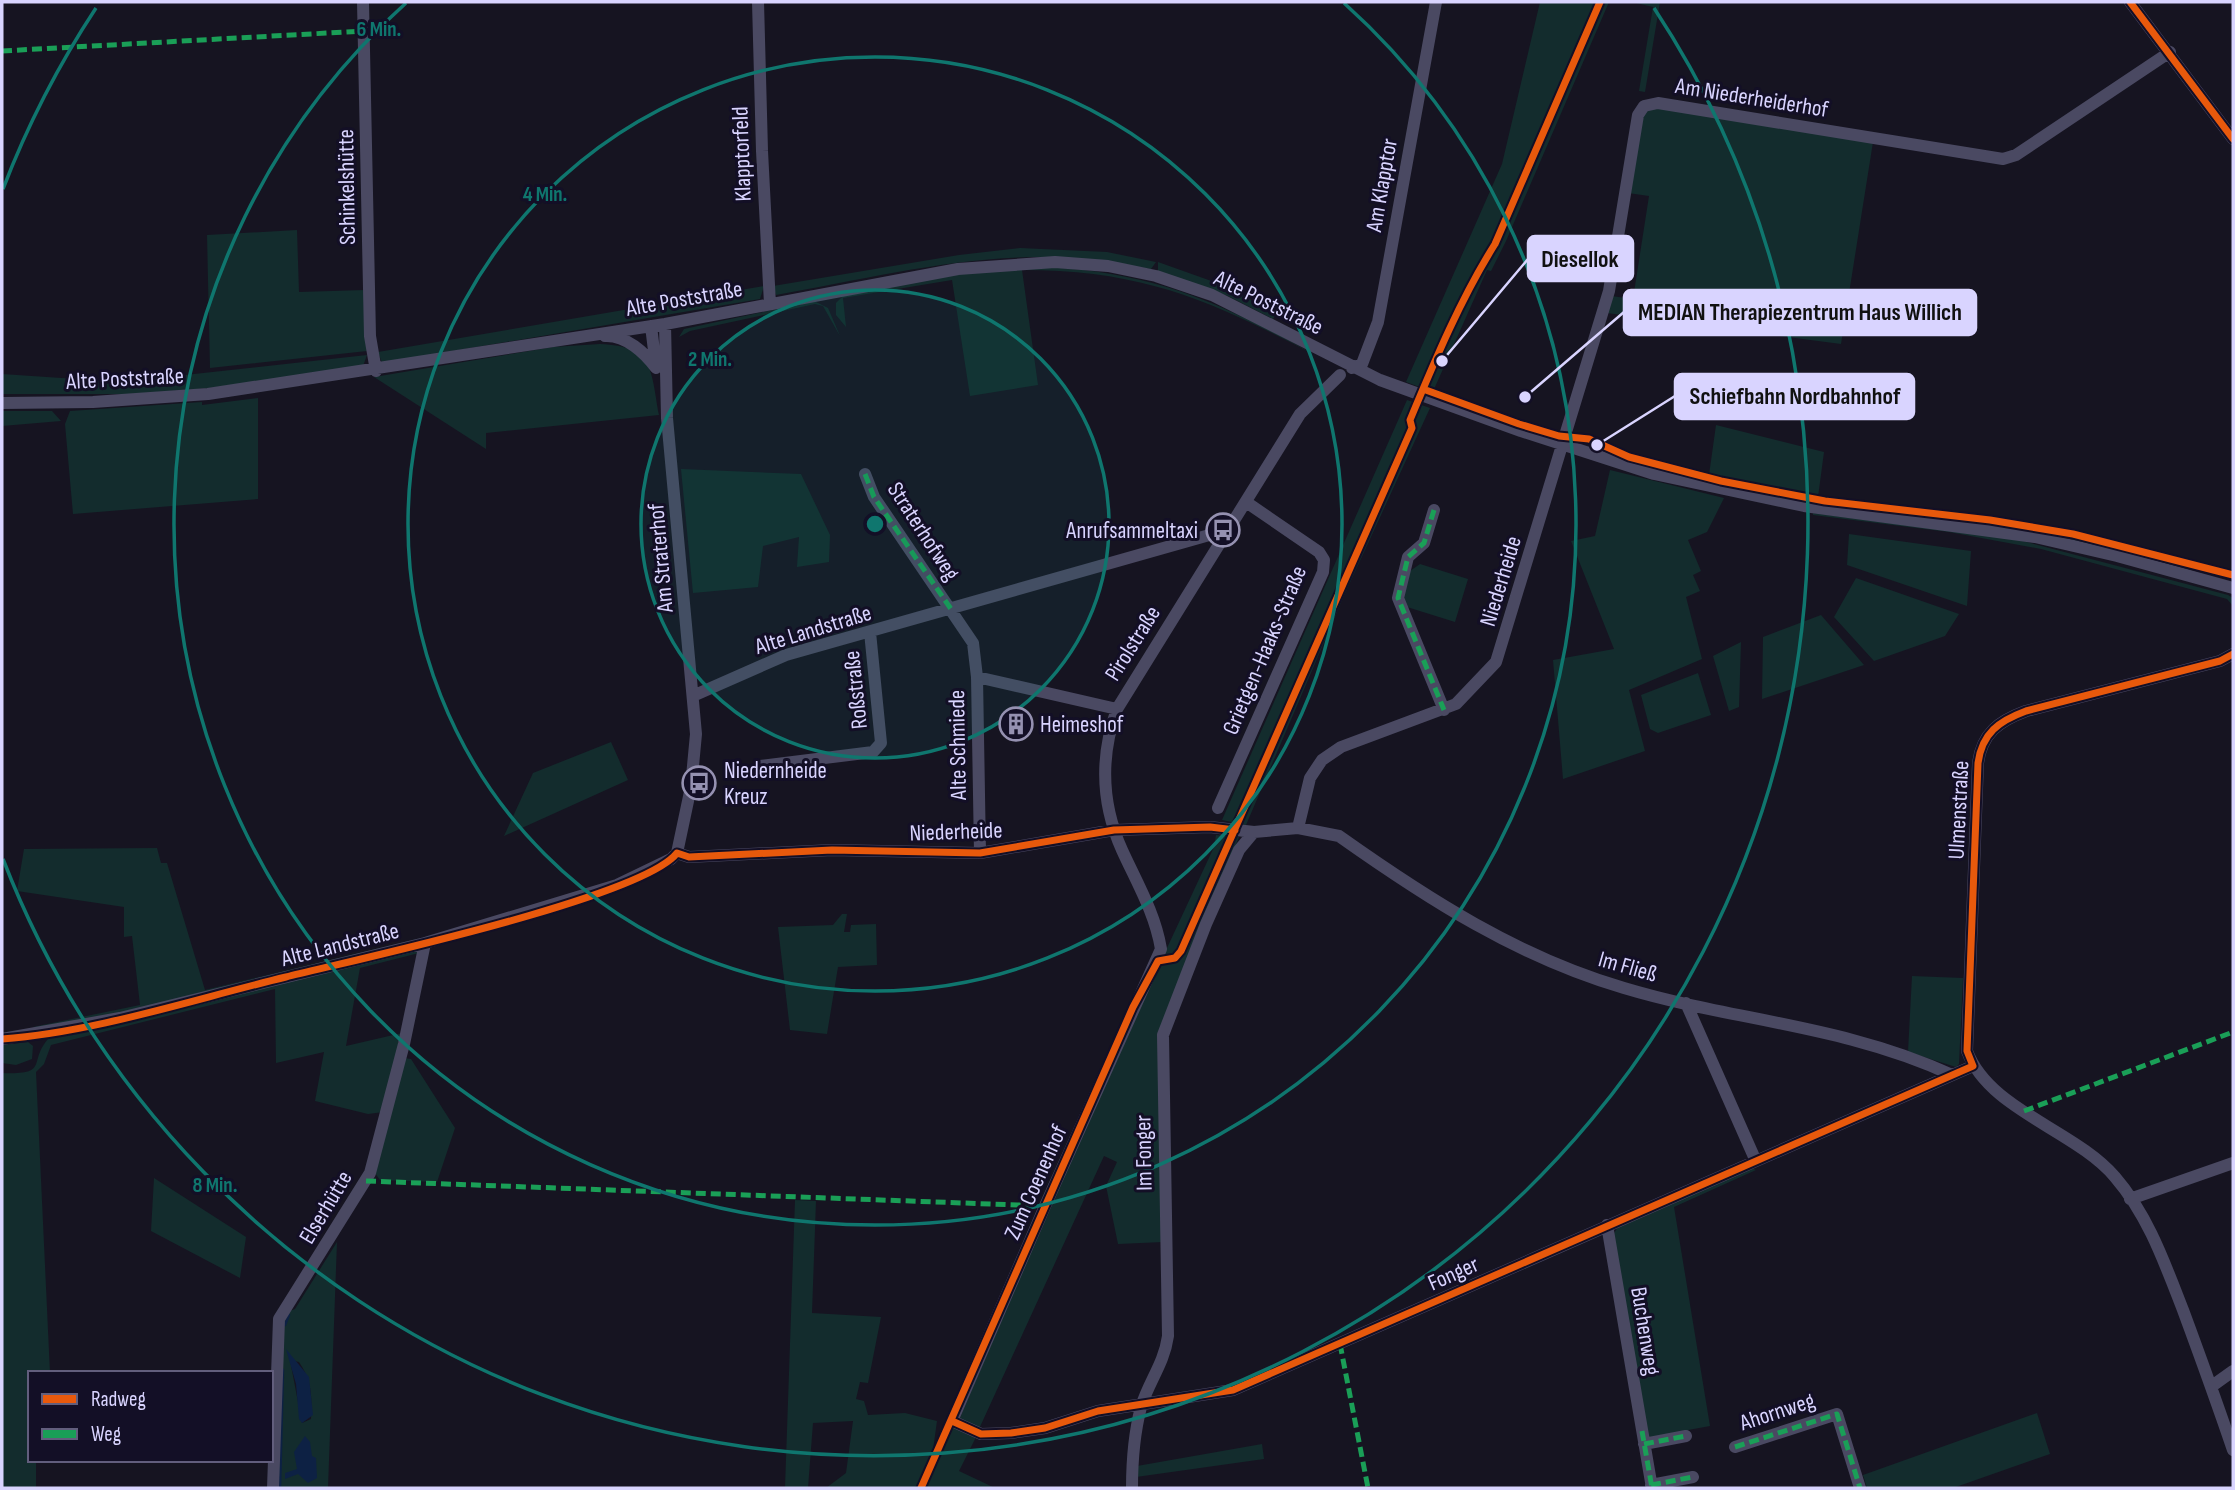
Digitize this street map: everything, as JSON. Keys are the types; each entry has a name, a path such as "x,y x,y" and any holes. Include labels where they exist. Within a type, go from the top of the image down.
{"street":[{"name":"Schinkelshütte","path":"363,2 370,336 376,371"},
{"name":"Klapptorfeld","path":"758,2 770,304"},
{"name":"Am Klapptor","path":"1352,369 1362,364 1378,322 1436,2"},
{"path":"2130,2 2233,139"},
{"name":"Am Niederheiderhof","path":"1562,444 1609,290 1638,115 1644,106 1658,103 2003,159 2016,155 2170,52"},
{"name":"Alte Poststraße","path":"2,403 93,402 208,394 376,371 658,325 958,269 1055,262 1108,267 1156,276 1212,295 1352,369 1445,405 1654,474 1760,498 1996,530 2117,555 2233,588"},
{"name":"Am Straterhof","path":"658,325 656,368 667,418"},
{"name":"Am Straterhof","path":"658,325 695,695"},
{"path":"573,338 612,336 644,351 656,368"},
{"path":"1227,530 1300,414 1340,375"},
{"name":"Niederheide","path":"677,853 689,857 832,850 980,853 1114,830 1210,827 1254,832 1298,828 1310,778 1321,760 1341,747 1456,704 1496,662 1562,444"},
{"name":"Straterhofweg","path":"865,474 874,498 951,609"},
{"name":"Grietgen-Haaks-Straße","path":"1219,808 1323,572 1324,560 1319,552 1246,502"},
{"path":"1434,510 1424,542 1408,557 1398,598 1444,710"},
{"name":"Alte Landstraße","path":"695,695 786,655 1227,530"},
{"name":"Pirolstraße","path":"1114,830 1105,788 1103,759 1117,709 1227,530"},
{"name":"Alte Schmiede","path":"951,609 973,643 977,677 980,853"},
{"name":"Roßstraße","path":"760,766 873,752 881,743 870,632"},
{"name":"Ulmenstraße","path":"1972,1066 1967,1051 1978,763 1986,737 2000,723 2026,711 2220,661 2233,654"},
{"name":"Alte Schmiede","path":"977,677 1117,709"},
{"path":"677,853 694,764 695,695"},
{"name":"Im Fließ","path":"1298,828 1339,836 1441,905 1542,960 1626,989 1850,1038 1952,1074"},
{"name":"Zum Coenenhof","path":"953,1421 1045,1206 1161,949 1150,907 1114,830"},
{"name":"Im Fonger","path":"1132,1488 1132,1453 1142,1405 1165,1355 1169,1311 1163,1035 1166,1020 1233,862 1254,832"},
{"name":"Alte Landstraße","path":"2,1039 120,1018 425,943 617,885 649,873 677,853"},
{"name":"Elserhütte","path":"272,1488 279,1319 370,1173 404,1044 425,943"},
{"path":"1686,1003 1755,1159"},
{"path":"1952,1074 1972,1066 1999,1093 2087,1150 2116,1178 2159,1247 2212,1386 2233,1450"},
{"name":"Fonger","path":"953,1421 981,1434 1011,1433 1045,1428 1098,1411 1233,1390 1952,1074"},
{"path":"2130,1199 2232,1168"},
{"name":"Buchenweg","path":"1607,1225 1651,1486 1693,1478"},
{"path":"2212,1386 2233,1371"},
{"name":"Ahornweg","path":"1735,1447 1837,1414 1860,1488"},
{"path":"1644,1444 1686,1436"}],"green space":[{"path":"1540,2 1609,2 1506,241 1491,271 1487,270 1435,387 1436,393 1406,382 1502,164"},
{"path":"1632,2 1660,2 1645,92 1639,91 1653,7"},
{"path":"1649,105 1873,142 1841,344 1607,313 1611,296 1633,299 1649,196 1628,193 1642,110"},
{"path":"297,230 299,292 365,290 367,351 210,368 207,235"},
{"path":"1020,248 1107,252 1156,262 1151,269 1093,260 1002,258 905,271 776,295 773,286 959,255"},
{"path":"1158,262 1231,288 1276,315 1273,319 1228,296 1158,271"},
{"path":"1048,267 1122,276 1187,294 1249,320 1315,355 1208,304 1140,282 1065,271 1022,270 1038,385 970,396 952,280 843,298 846,327 836,315 836,303 844,295 966,273"},
{"path":"764,286 760,299 382,363 378,352"},
{"path":"814,301 828,308 840,336 823,306 815,304 690,331 679,337 684,329"},
{"path":"600,344 631,350 647,363 659,415 486,433 486,449 374,377 553,347"},
{"path":"367,355 363,366 210,388 131,394 2,394 2,374 121,382"},
{"path":"258,398 258,499 73,514 65,424 70,411 202,402 202,405"},
{"path":"1407,400 1430,408 1343,598 1246,825 1222,820"},
{"path":"2,411 52,411 61,421 2,426"},
{"path":"1716,425 1824,452 1818,497 1990,517 2079,531 2227,570 2233,568 2233,576 2220,576 2047,534 1816,503 1817,497 1709,475"},
{"path":"681,469 801,474 830,535 829,562 797,567 799,537 763,546 758,587 693,593"},
{"path":"1610,470 1724,498 1707,532 1688,540 1701,571 1693,575 1700,591 1686,597 1702,659 1629,690 1645,751 1563,779 1553,660 1614,649 1571,541 1595,536"},
{"path":"1813,513 2019,540 2228,595 2233,598 2233,606 2227,599 2041,549 1949,532"},
{"path":"1849,534 1971,551 1967,606 1847,565"},
{"path":"1420,564 1468,579 1455,622 1407,607 1402,596 1410,571"},
{"path":"1856,578 1959,614 1945,636 1874,661 1834,617"},
{"path":"1821,615 1864,665 1762,699 1763,637"},
{"path":"1741,642 1739,707 1729,711 1713,656"},
{"path":"1698,673 1711,715 1658,733 1650,729 1641,695"},
{"path":"611,742 628,780 504,836 533,773"},
{"path":"1216,835 1239,837 1158,1036 1163,1242 1118,1244 1106,1186 1117,1162 1104,1156 979,1429 959,1420 1079,1137 1214,847"},
{"path":"157,848 161,863 167,863 205,990 433,935 139,1009 37,1031 33,1027 140,1005 132,936 124,937 124,907 17,891 24,849"},
{"path":"842,914 847,914 844,932 850,932 851,925 876,924 877,965 838,967 827,1034 790,1030 778,927 833,925"},
{"path":"411,950 419,953 360,968 346,1046 402,1033 383,1112 368,1114 315,1101 324,1052 276,1063 275,989 51,1045 44,1064 36,1072 50,1371 28,1371 28,1462 36,1462 36,1488 2,1488 2,1073 27,1072 33,1069 49,1038"},
{"path":"1912,976 1963,978 1959,1064 1956,1067 1908,1052"},
{"path":"28,1042 33,1046 32,1059 16,1065 2,1063 2,1045"},
{"path":"404,1058 411,1059 455,1128 437,1182 380,1180 375,1173"},
{"path":"1749,1167 1756,1170 1674,1207 1710,1426 1688,1430 1688,1434 1652,1440 1647,1436 1613,1235 1619,1225"},
{"path":"154,1178 246,1237 240,1278 151,1231"},
{"path":"795,1200 816,1201 812,1313 881,1317 868,1383 860,1382 856,1399 864,1401 868,1415 905,1413 937,1421 932,1457 917,1488 826,1488 846,1473 853,1421 813,1423 808,1488 785,1488"},
{"path":"337,1242 328,1488 276,1488 282,1327 287,1312 295,1309","holes":["290,1360 299,1362 309,1382 311,1396 311,1419 302,1423"]},
{"path":"2037,1413 2050,1454 1953,1488 1867,1488 1863,1475"},
{"path":"953,1427 976,1437 959,1471 995,1488 925,1488"},
{"path":"1262,1444 1264,1459 1136,1477 1137,1466"}],"water":[{"path":"286,1349 309,1377 313,1415 302,1423 299,1419 296,1384"},
{"path":"305,1436 310,1442 312,1456 316,1458 317,1478 308,1483 298,1474 285,1479 285,1473 297,1469 294,1452"}],"waterway":[{"path":"285,1325 289,1315"},
{"path":"280,1488 283,1370"}],"marked path":[{"path":"2,51 364,31"},
{"path":"865,474 874,497 951,609"},
{"path":"1434,510 1424,543 1408,557 1398,598 1444,710"},
{"path":"2024,1111 2233,1032"},
{"path":"366,1181 1045,1206"},
{"path":"1340,1344 1368,1488"},
{"path":"1735,1447 1837,1414 1860,1488"},
{"path":"1642,1431 1652,1488"},
{"path":"1644,1444 1686,1436"},
{"path":"1651,1485 1693,1477"}],"cycle path":[{"path":"921,1488 1133,1007 1158,961 1175,958 1181,951 1412,428 1410,420 1439,352 1495,244 1600,2"},
{"path":"2130,2 2233,139"},
{"path":"1423,389 1519,424 1559,436 1589,439 1629,457 1721,481 1825,501 1990,520 2073,534 2233,575"},
{"path":"952,1421 981,1434 1011,1433 1045,1428 1098,1411 1233,1390 1973,1066 1967,1051 1978,763 1988,736 2000,724 2026,711 2220,661 2233,654"},
{"path":"2,1039 73,1029 145,1014 494,926 611,889 653,871 677,853 689,857 832,850 980,853 1114,830 1210,827 1235,830"}],"place":[{"name":"Diesellok","path":"1442,361"},
{"name":"MEDIAN Therapiezentrum Haus Willich","path":"1525,397"},
{"name":"Schiefbahn Nordbahnhof","path":"1597,445"},
{"name":"Anrufsammeltaxi","path":"1223,530"},
{"name":"Heimeshof","path":"1016,724"},
{"name":"Niedernheide Kreuz","path":"699,783"}]}
